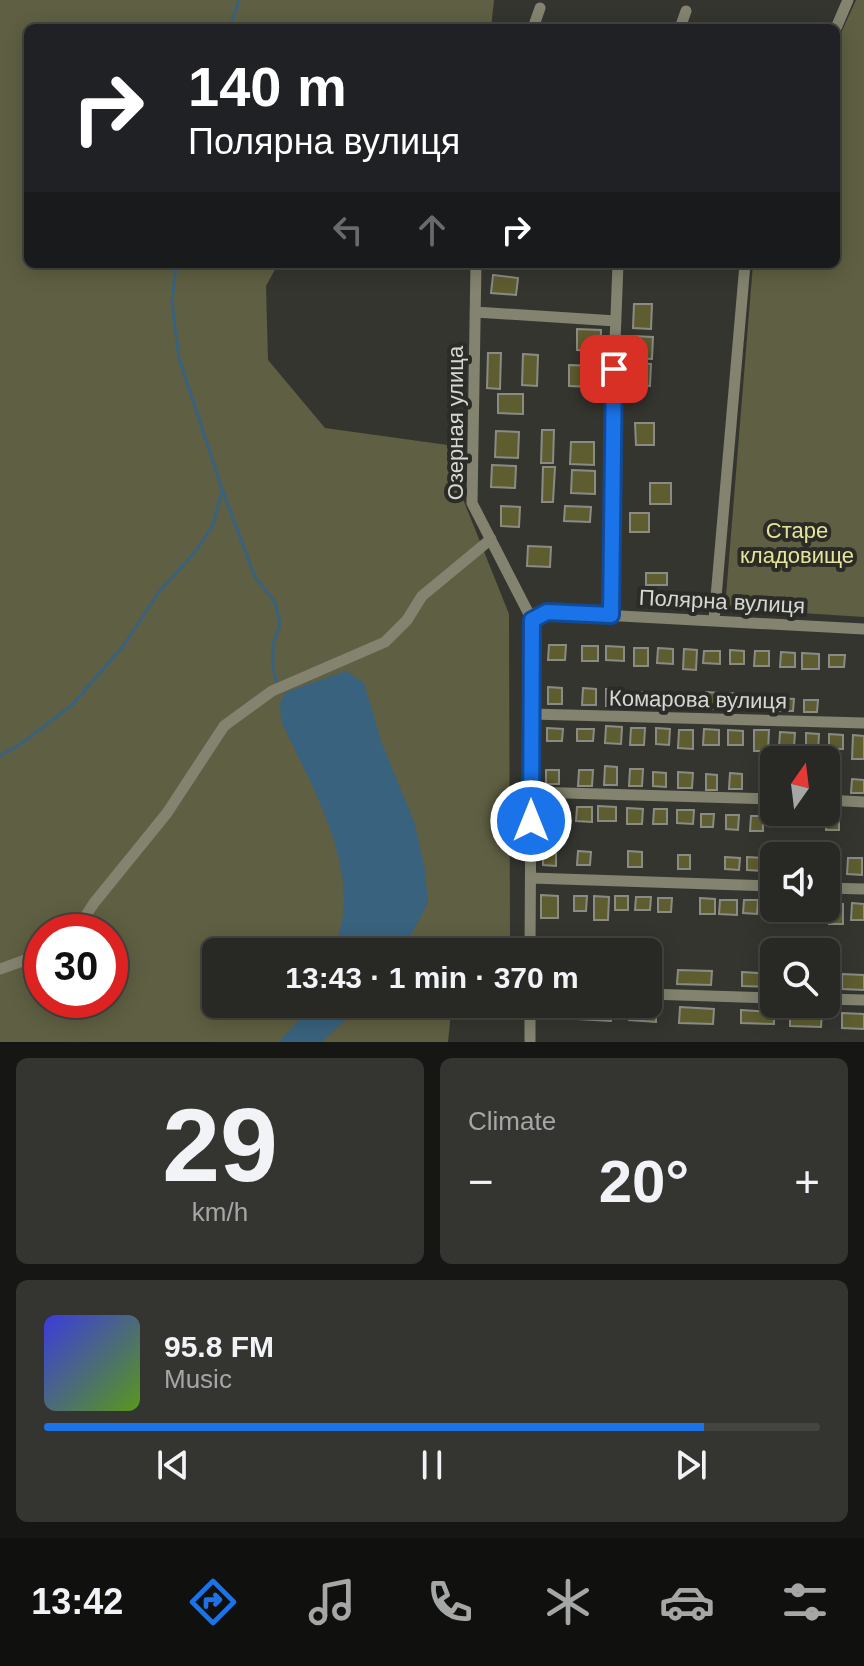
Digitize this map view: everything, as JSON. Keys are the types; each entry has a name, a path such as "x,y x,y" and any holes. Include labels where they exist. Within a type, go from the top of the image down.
{"street":[{"path":"838,24 848,0"},
{"path":"534,24 540,8"},
{"path":"681,24 686,11"},
{"name":"Озерная улица","path":"476,268 472,503 532,620 530,938"},
{"path":"611,615 618,268"},
{"path":"714,620 745,268"},
{"path":"475,312 616,321"},
{"path":"87,914 167,813 224,726 272,691 385,642 407,620 422,596 491,539"},
{"name":"Полярна вулиця","path":"532,620 547,612 864,629"},
{"name":"Комарова вулиця","path":"531,714 864,723"},
{"path":"531,792 760,799"},
{"path":"840,801 864,802"},
{"path":"531,878 760,886"},
{"path":"840,888 864,889"},
{"path":"0,969 24,960"},
{"path":"662,994 760,998"},
{"path":"840,999 864,1000"},
{"path":"530,1018 530,1042"}],"green space":[{"path":"0,0 494,0 491,24 24,24 24,268 276,268 266,286 268,360 325,428 455,446 463,499 509,614 510,936 202,938 202,1018 451,1018 448,1042 0,1042"},
{"name":"Старе кладовище","path":"856,0 864,0 864,617 725,608 753,268 840,268 840,35"}],"water":[{"path":"346,671 364,683 381,741 415,824 425,870 428,903 409,938 336,938 344,895 340,865 320,804 281,721 280,703 286,692"},
{"path":"300,1018 347,1018 322,1042 279,1042"}],"building":[{"path":"493,275 518,278 516,295 491,293"},
{"path":"634,304 652,304 651,329 633,328"},
{"path":"577,329 601,330 600,351 577,350"},
{"path":"632,336 653,337 652,359 631,358"},
{"path":"488,353 501,353 500,389 487,388"},
{"path":"523,354 538,355 537,386 522,385"},
{"path":"632,363 651,364 650,386 631,385"},
{"path":"569,365 595,366 594,387 569,386"},
{"path":"498,394 523,394 523,414 498,413"},
{"path":"635,423 654,423 654,445 636,445"},
{"path":"542,430 554,430 553,463 541,463"},
{"path":"496,431 519,432 518,458 495,457"},
{"path":"571,442 594,442 594,465 570,464"},
{"path":"492,465 516,466 515,488 491,487"},
{"path":"543,467 555,467 553,502 542,502"},
{"path":"572,470 595,471 595,494 571,493"},
{"path":"650,483 671,483 671,504 650,504"},
{"path":"501,506 520,507 519,527 501,526"},
{"path":"565,506 591,507 590,522 564,521"},
{"path":"630,513 649,513 649,532 630,532"},
{"path":"528,546 551,547 550,567 527,566"},
{"path":"646,573 667,573 667,585 646,585"},
{"path":"549,645 566,645 565,660 548,660"},
{"path":"582,646 598,646 598,661 582,661"},
{"path":"606,646 624,647 624,661 606,660"},
{"path":"634,648 648,648 648,666 634,666"},
{"path":"658,648 673,649 673,664 657,663"},
{"path":"684,649 697,650 696,670 683,669"},
{"path":"730,650 744,651 744,664 730,664"},
{"path":"704,651 720,651 720,664 703,663"},
{"path":"755,651 769,651 769,666 754,666"},
{"path":"781,652 795,653 795,667 780,667"},
{"path":"802,653 819,654 819,669 802,669"},
{"path":"829,655 845,655 844,667 829,667"},
{"path":"548,687 562,688 562,704 548,704"},
{"path":"583,688 596,689 596,705 582,705"},
{"path":"606,689 622,690 621,706 606,706"},
{"path":"635,692 646,692 646,708 635,708"},
{"path":"706,692 719,693 718,709 705,709"},
{"path":"656,693 671,693 670,708 655,707"},
{"path":"729,693 743,694 742,709 729,709"},
{"path":"681,694 695,694 694,708 681,707"},
{"path":"753,695 769,696 768,710 752,710"},
{"path":"780,698 794,699 793,711 779,711"},
{"path":"804,700 818,700 817,712 804,712"},
{"path":"606,726 622,727 621,744 605,743"},
{"path":"547,728 563,729 562,741 547,741"},
{"path":"631,728 645,728 644,745 630,745"},
{"path":"656,728 670,729 669,745 656,744"},
{"path":"577,729 594,729 593,741 577,741"},
{"path":"704,729 719,730 719,745 703,745"},
{"path":"679,730 693,730 693,749 678,748"},
{"path":"728,730 743,731 743,745 728,745"},
{"path":"754,730 769,730 768,746 760,746 760,751 754,751"},
{"path":"780,732 795,733 794,746 779,746"},
{"path":"806,733 819,734 818,746 806,746"},
{"path":"829,734 843,735 843,749 829,746"},
{"path":"853,735 864,736 864,759 852,759"},
{"path":"605,766 617,767 617,785 604,785"},
{"path":"630,769 643,769 642,786 629,786"},
{"path":"546,770 559,770 559,784 546,784"},
{"path":"579,770 593,770 592,786 578,786"},
{"path":"653,772 666,773 666,787 653,786"},
{"path":"678,772 693,773 692,788 678,788"},
{"path":"730,773 742,774 742,789 729,789"},
{"path":"706,774 717,775 717,790 706,790"},
{"path":"852,779 864,780 864,793 851,793"},
{"path":"598,806 616,807 616,821 598,821"},
{"path":"546,807 558,808 558,822 545,822"},
{"path":"577,807 592,807 592,822 576,821"},
{"path":"627,808 643,809 642,824 627,824"},
{"path":"654,809 667,809 667,824 653,824"},
{"path":"677,810 694,810 693,824 677,823"},
{"path":"701,814 714,814 713,827 701,827"},
{"path":"726,815 739,815 738,830 726,829"},
{"path":"751,816 760,816 763,831 750,831"},
{"path":"826,826 839,826 839,830 826,830"},
{"path":"543,849 556,850 556,866 543,865"},
{"path":"578,851 591,852 590,865 577,865"},
{"path":"628,851 642,852 642,867 628,867"},
{"path":"678,855 690,855 690,869 678,869"},
{"path":"725,857 740,858 739,870 725,869"},
{"path":"747,857 760,858 760,871 747,870"},
{"path":"848,858 862,858 862,875 847,874"},
{"path":"541,895 558,896 558,918 541,918"},
{"path":"574,896 587,896 586,911 574,911"},
{"path":"594,896 609,897 608,920 594,920"},
{"path":"615,896 628,896 628,910 615,910"},
{"path":"636,897 651,897 650,910 635,910"},
{"path":"658,898 672,898 671,912 658,912"},
{"path":"700,898 715,899 715,914 700,914"},
{"path":"720,900 737,900 737,915 719,914"},
{"path":"744,900 758,900 757,914 743,913"},
{"path":"852,903 864,904 864,920 851,920"},
{"path":"840,904 843,904 843,924 829,924 840,922"},
{"path":"678,970 712,971 711,985 677,984"},
{"path":"742,972 760,973 760,987 742,986"},
{"path":"842,974 864,975 864,990 842,989"},
{"path":"680,1007 714,1009 713,1024 679,1023"},
{"path":"741,1010 760,1011 760,1018 774,1018 774,1024 741,1023"},
{"path":"842,1013 864,1014 864,1029 842,1028"},
{"path":"577,1018 611,1018 611,1021"},
{"path":"656,1018 656,1022 629,1020"},
{"path":"790,1018 822,1018 821,1027 790,1026"}],"waterway":[{"path":"231,24 239,0"},
{"path":"176,268 172,303 179,358 255,577 275,602 280,624 273,645 277,684"},
{"path":"0,756 72,705 124,645 159,592 196,551 213,525 222,491"}],"route":[{"path":"531,821 532,620 547,612 611,615 614,369"}]}
